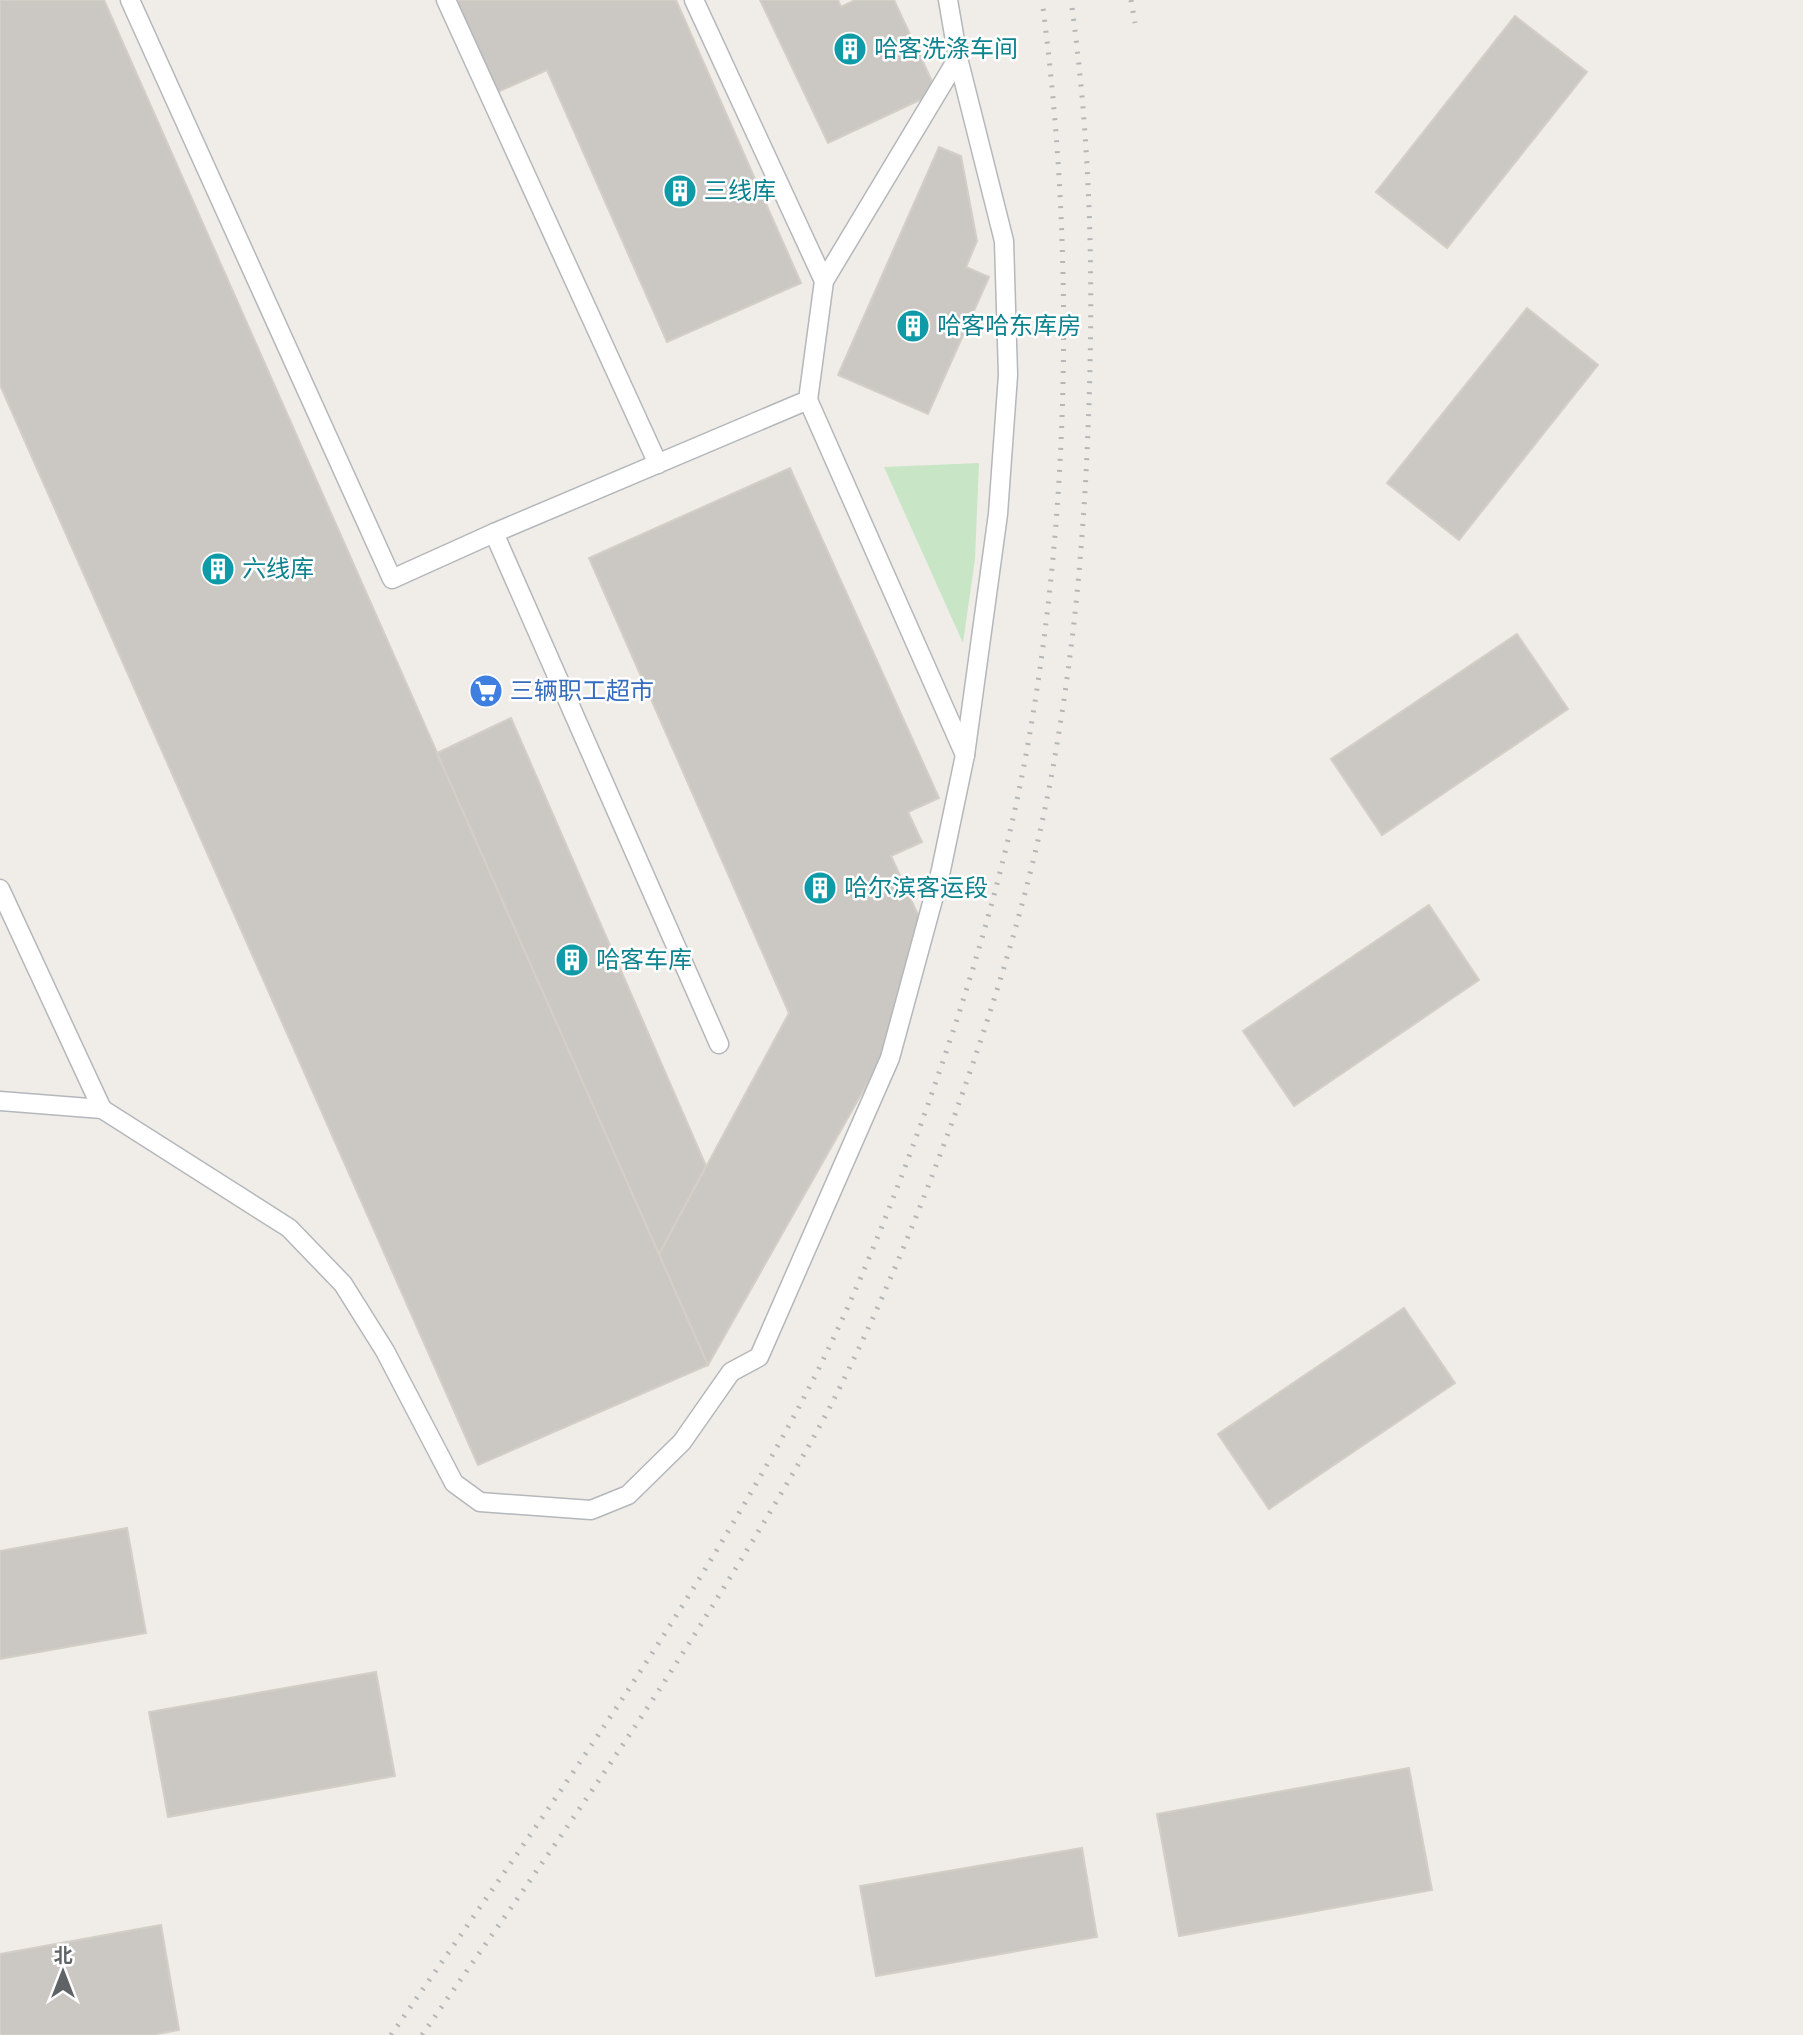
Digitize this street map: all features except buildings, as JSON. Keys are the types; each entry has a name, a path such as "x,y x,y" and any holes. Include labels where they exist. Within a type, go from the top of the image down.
{"lane":[{"path":"131,0 392,579 808,400"},
{"path":"446,0 658,464"},
{"path":"694,0 824,281"},
{"path":"0,1101 102,1109 289,1228 343,1284 385,1351 454,1483 480,1502 591,1510 628,1495 682,1443 731,1372 759,1357 890,1058 941,870 965,755 998,514 1007,375 1004,241 958,58 948,0"},
{"path":"958,58 824,281 808,400 965,755"},
{"path":"494,533 719,1044"},
{"path":"0,889 102,1109"}],"green space":[{"path":"979,463 975,559 963,643 884,467"}],"railway":[{"path":"391,2035 605,1726 706,1568 800,1405 836,1333 883,1223 957,1019 998,880 1020,785 1043,647 1053,555 1060,462 1063,276 1052,91 1042,0"},
{"path":"422,2035 643,1714 789,1481 850,1367 903,1249 950,1129 993,1003 1019,916 1050,783 1074,623 1081,546 1090,376 1091,268 1083,107 1071,0"},
{"path":"1131,0 1135,23"}],"place":[{"name":"哈客洗涤车间","path":"850,49"},
{"name":"三线库","path":"680,191"},
{"name":"哈客哈东库房","path":"913,326"},
{"name":"六线库","path":"218,569"},
{"name":"三辆职工超市","path":"486,691"},
{"name":"哈尔滨客运段","path":"820,888"},
{"name":"哈客车库","path":"572,960"}]}
